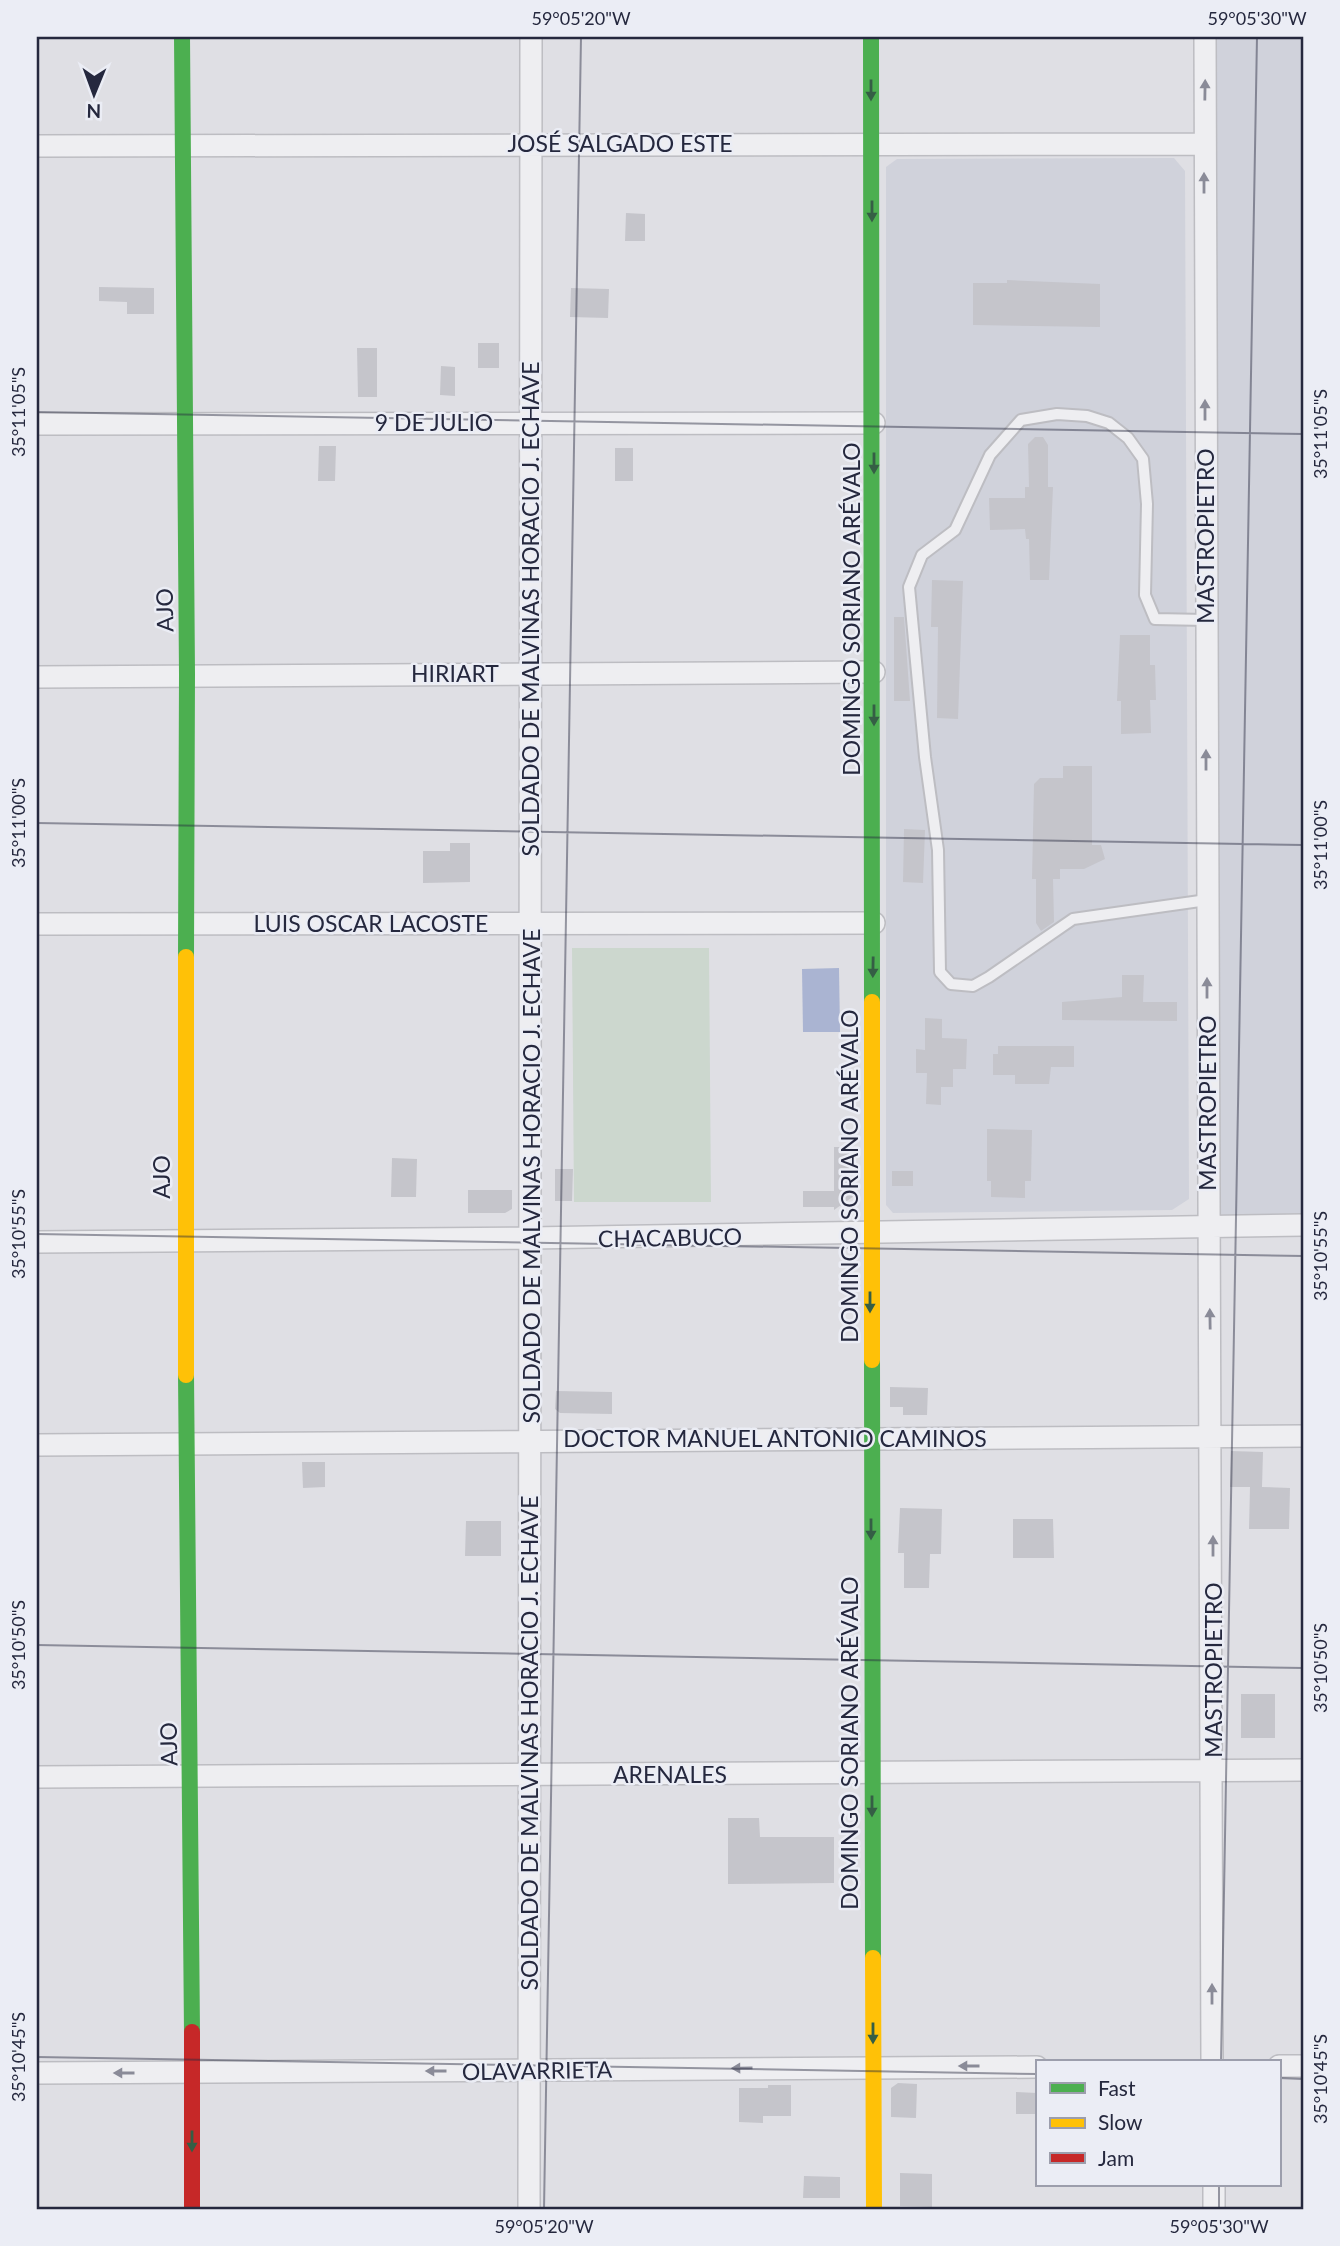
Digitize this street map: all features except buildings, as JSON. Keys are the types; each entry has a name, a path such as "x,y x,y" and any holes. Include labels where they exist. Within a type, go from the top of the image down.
{"street":[{"name":"AJO","path":"182,37 187,674 184,1243 192,1776 192,2209"},
{"name":"SOLDADO DE MALVINAS HORACIO J. ECHAVE","path":"529,2209 531,924 528,422 531,37"},
{"name":"DOMINGO SORIANO ARÉVALO","path":"871,37 874,923 870,1438 874,2209"},
{"name":"MASTROPIETRO","path":"1205,37 1207,1227 1212,1436 1212,2060"},
{"name":"JOSÉ SALGADO ESTE","path":"37,146 531,142 1204,144"},
{"name":"9 DE JULIO","path":"37,424 874,423"},
{"name":"HIRIART","path":"37,677 187,674 874,672"},
{"name":"LUIS OSCAR LACOSTE","path":"37,924 874,923"},
{"name":"CHACABUCO","path":"37,1242 184,1243 870,1234 1303,1225"},
{"name":"DOCTOR MANUEL ANTONIO CAMINOS","path":"37,1445 531,1439 1303,1436"},
{"name":"ARENALES","path":"37,1777 1303,1770"},
{"path":"1280,2066 1303,2066"},
{"name":"OLAVARRIETA","path":"37,2073 1036,2067"},
{"path":"1214,2186 1214,2209"}],"lane":[{"path":"1206,620 1154,619 1145,595 1147,504 1143,459 1128,438 1109,423 1087,416 1057,414 1021,420 990,455 954,530 922,555 909,587 925,757 938,850 940,972 951,984 973,986 1073,919 1206,900"}],"shaded area":[{"path":"1217,37 1303,37 1303,1215 1218,1217"},
{"path":"1174,158 1185,171 1189,1199 1172,1210 893,1213 886,1205 886,167 897,159"},
{"path":"572,948 709,948 711,1202 574,1202"}],"water":[{"path":"839,968 840,1032 803,1032 802,969"}],"traffic: fast":[{"path":"182,37 187,674 186,957"},
{"path":"871,37 872,1002"},
{"path":"872,1360 873,1958"},
{"path":"186,1375 192,2032"}],"traffic: slow":[{"path":"186,957 186,1375"},
{"path":"872,1002 872,1360"},
{"path":"873,1958 874,2209"}],"traffic: jam":[{"path":"192,2032 192,2209"}]}
